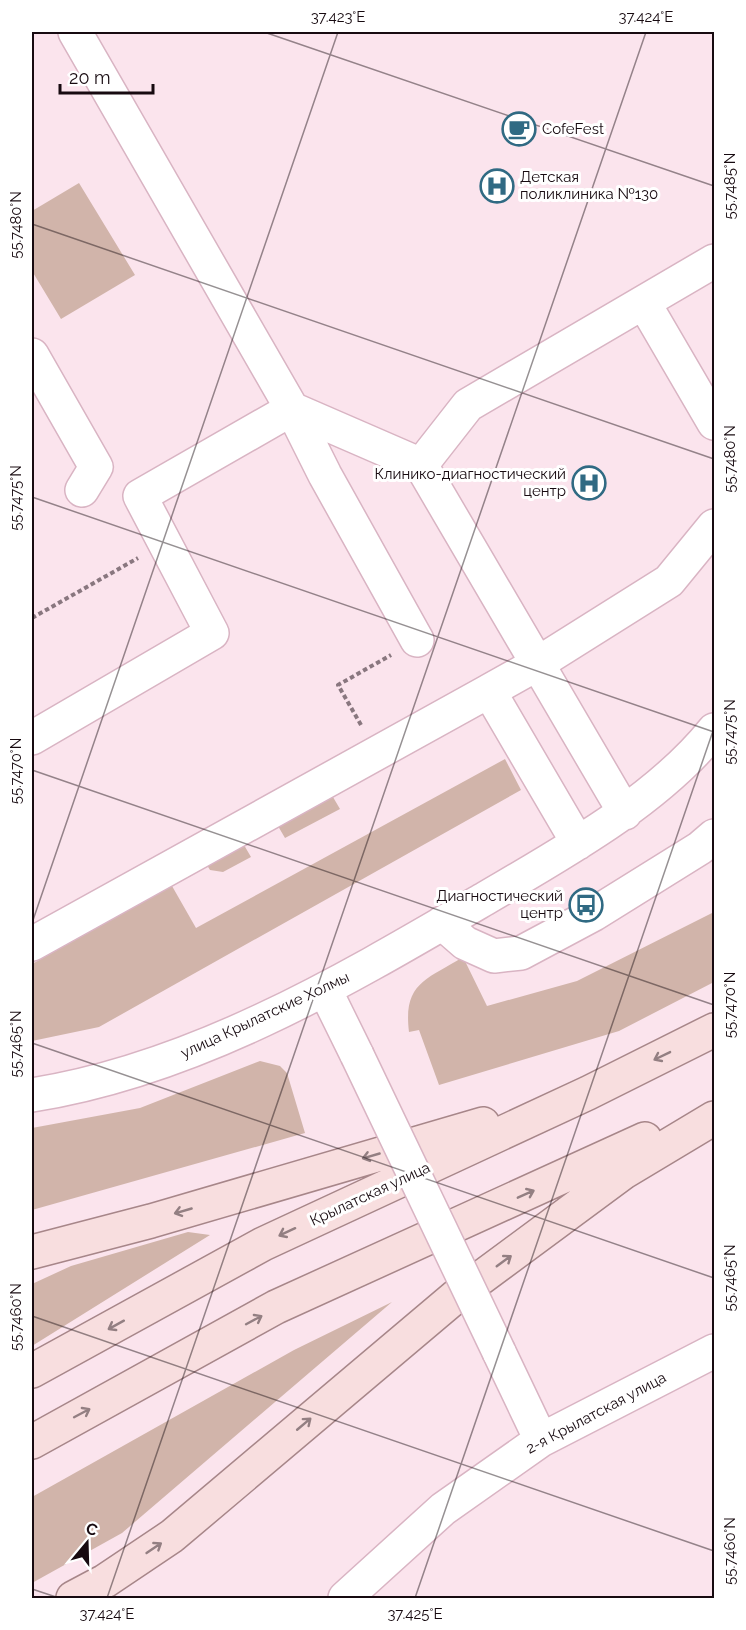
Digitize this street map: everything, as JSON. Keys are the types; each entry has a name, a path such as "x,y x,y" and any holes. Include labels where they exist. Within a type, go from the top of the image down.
{"main road":[{"name":"Крылатская улица","path":"32,1371 263,1244 588,1093 714,1030"},
{"path":"32,1252 151,1221 588,1093"},
{"path":"32,1442 276,1308 714,1107"},
{"path":"73,1599 105,1581 172,1536 455,1297 624,1172 714,1118"}],"street":[{"path":"75,32 292,409 325,476 417,640"},
{"path":"421,465 468,405 714,261"},
{"path":"644,303 714,423"},
{"path":"32,355 96,467 82,490"},
{"path":"292,409 421,465 625,813"},
{"path":"32,738 212,633 140,496 292,409"},
{"path":"32,944 537,664 669,581 714,526"},
{"path":"489,691 578,843"},
{"name":"улица Крылатские Холмы","path":"32,1095 122,1075 188,1053 325,990 578,843 625,813 711,742"},
{"path":"442,923 465,943 494,956 520,953 594,914 700,848 714,836"},
{"path":"325,990 541,1440"},
{"name":"2-я Крылатская улица","path":"345,1599 443,1509 541,1440 714,1351"}],"path":[{"path":"32,618 138,558 135,548"},
{"path":"377,753 338,685 417,640"}],"shaded area":[{"path":"79,183 135,275 61,319 32,271 32,211"},
{"path":"505,759 521,790 99,1027 32,1041 32,964 172,886 196,928"},
{"path":"330,792 340,809 285,838 278,826 244,845 251,857 223,872 210,870 205,862"},
{"path":"714,912 714,982 619,1031 439,1085 419,1030 409,1032 408,1016 414,993 428,978 463,957 487,1006 577,981"},
{"path":"260,1061 280,1066 287,1073 305,1133 32,1210 32,1128 140,1108"},
{"path":"188,1232 210,1235 32,1346 32,1284 71,1266"},
{"path":"392,1302 122,1533 32,1583 32,1497 294,1350"}],"place":[{"name":"CofeFest","path":"519,129"},
{"name":"Детская поликлиника №130","path":"497,186"},
{"name":"Клинико-диагностический центр","path":"589,483"},
{"name":"Диагностический центр","path":"586,905"}]}
